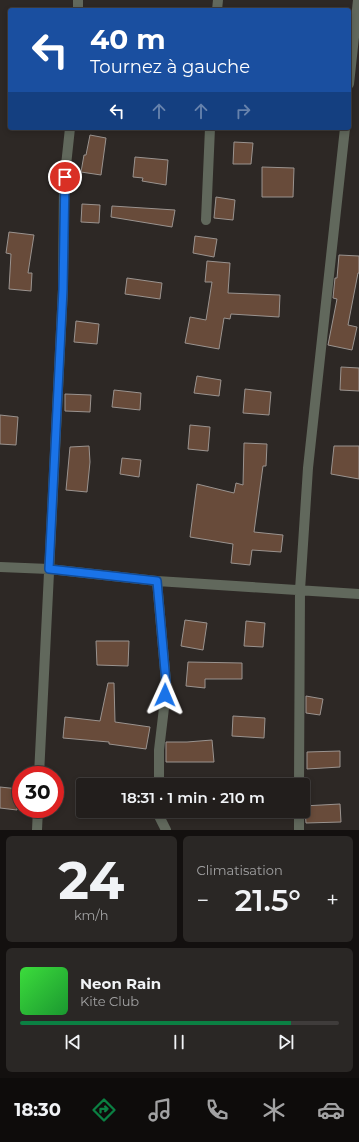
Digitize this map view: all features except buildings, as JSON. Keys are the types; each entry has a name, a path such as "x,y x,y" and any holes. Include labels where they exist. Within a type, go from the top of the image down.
{"street":[{"path":"351,65 358,0"},
{"path":"39,766 63,289 64,184 70,130"},
{"path":"206,220 210,130"},
{"path":"299,778 300,590 308,468 344,130"},
{"path":"0,567 49,569 157,581 359,594"},
{"path":"157,581 166,682 159,750 159,778"},
{"path":"36,830 37,818"},
{"path":"160,818 166,830"},
{"path":"299,818 299,830"}],"route":[{"path":"65,177 63,289 49,569 157,581 166,682 165,695"}]}
